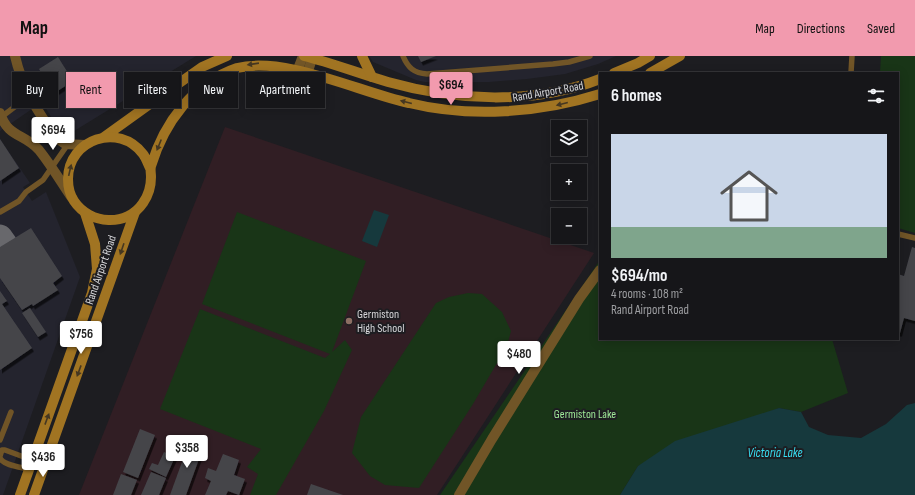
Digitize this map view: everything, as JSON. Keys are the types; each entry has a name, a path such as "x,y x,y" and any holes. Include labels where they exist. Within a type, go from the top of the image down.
{"street":[{"path":"15,56 19,72"},
{"name":"Rand Airport Road","path":"104,137 119,138 133,144 144,154 150,168 151,180 149,192 143,203 135,212 123,218 110,221 97,219 85,213 74,201 68,186 68,171 74,157 85,145 104,137 202,67 227,56"},
{"path":"362,56 372,77"},
{"path":"617,72 638,64 650,56"},
{"path":"652,72 680,56"},
{"path":"303,70 308,57"},
{"name":"Rand Airport Road","path":"308,57 372,77 429,92 470,97 510,97 540,94 566,89 599,79"},
{"name":"Rand Airport Road","path":"150,168 164,133 177,112 190,96 210,80 237,68 255,64 274,63 303,70 408,103 472,112 509,112 552,107 599,94"},
{"path":"37,108 58,139 68,144 85,145"},
{"path":"0,116 10,130 32,143 38,149 74,201"},
{"name":"Rand Airport Road","path":"34,495 135,212"},
{"name":"Rand Airport Road","path":"20,495 92,293 97,269 95,244 85,213"},
{"path":"459,495 579,299 599,271"},
{"path":"29,468 46,462"}],"lane":[{"path":"403,56 407,65 413,71 420,74 427,74 554,64 569,62 590,56"},
{"path":"851,72 852,56"},
{"path":"0,116 12,108"},
{"path":"0,212 19,200 26,192 43,180 68,144"},
{"path":"899,234 915,238"},
{"path":"0,440 11,412"},
{"path":"0,452 10,452 29,468 2,461 0,452"}],"shaded area":[{"path":"0,56 196,56 170,72 124,72 124,100 116,105 116,72 66,72 66,108 112,108 66,136 61,133 46,108 58,108 58,72 12,72 12,108 33,108 0,131"},
{"path":"369,56 616,56 598,64 565,74 489,82 425,82 416,80 373,62"},
{"name":"Germiston High School","path":"225,127 551,238 551,244 568,244 594,253 437,495 79,495"},
{"path":"0,139 30,183 23,187 32,201 46,192 80,277 3,495 0,495"}],"green space":[{"path":"881,56 915,56 915,233 899,228 899,72 880,72"},
{"path":"237,212 366,261 332,352 345,340 352,350 324,411 276,495 250,495 258,474 247,467 261,449 160,409 200,309 325,358 330,354 202,304"},
{"name":"Germiston Lake","path":"599,261 599,340 832,340 848,393 801,412 779,408 638,466 620,495 440,495"},
{"path":"468,293 482,294 502,312 511,331 507,346 473,404 419,488 385,485 370,476 352,453 361,417 436,303 449,297"}],"water":[{"path":"374,210 389,215 377,247 362,241"},
{"name":"Victoria Lake","path":"915,403 915,495 620,495 638,466 675,441 779,408 801,412 809,427 828,435 861,438 886,424 907,405"}],"building":[{"path":"418,56 436,56 421,62"},
{"path":"58,57 67,72 66,72 66,86 58,91 58,72 41,72 39,69"},
{"path":"0,139 19,168 0,181"},
{"path":"31,228 62,276 53,283 58,290 33,306 32,304 22,310 0,278 0,247"},
{"path":"912,247 915,248 915,321 904,318 899,333 899,274 904,276"},
{"path":"0,291 7,301 2,304 32,348 0,370"},
{"path":"30,308 46,332 38,337 22,313"},
{"path":"140,429 155,435 138,478 123,472"},
{"path":"190,440 204,445 186,495 170,495"},
{"path":"164,452 175,457 166,477 149,469 152,463 158,465"},
{"path":"223,454 239,460 234,475 245,479 239,495 228,491 226,495 205,495 211,481 205,478 208,468 216,471"},
{"path":"151,472 166,478 159,495 141,495"},
{"path":"121,474 137,480 131,495 113,495"},
{"path":"311,484 343,495 307,495"}],"taxiway":[{"path":"0,237 5,244"}],"place":[{"name":"Germiston High School","path":"349,321"}]}
